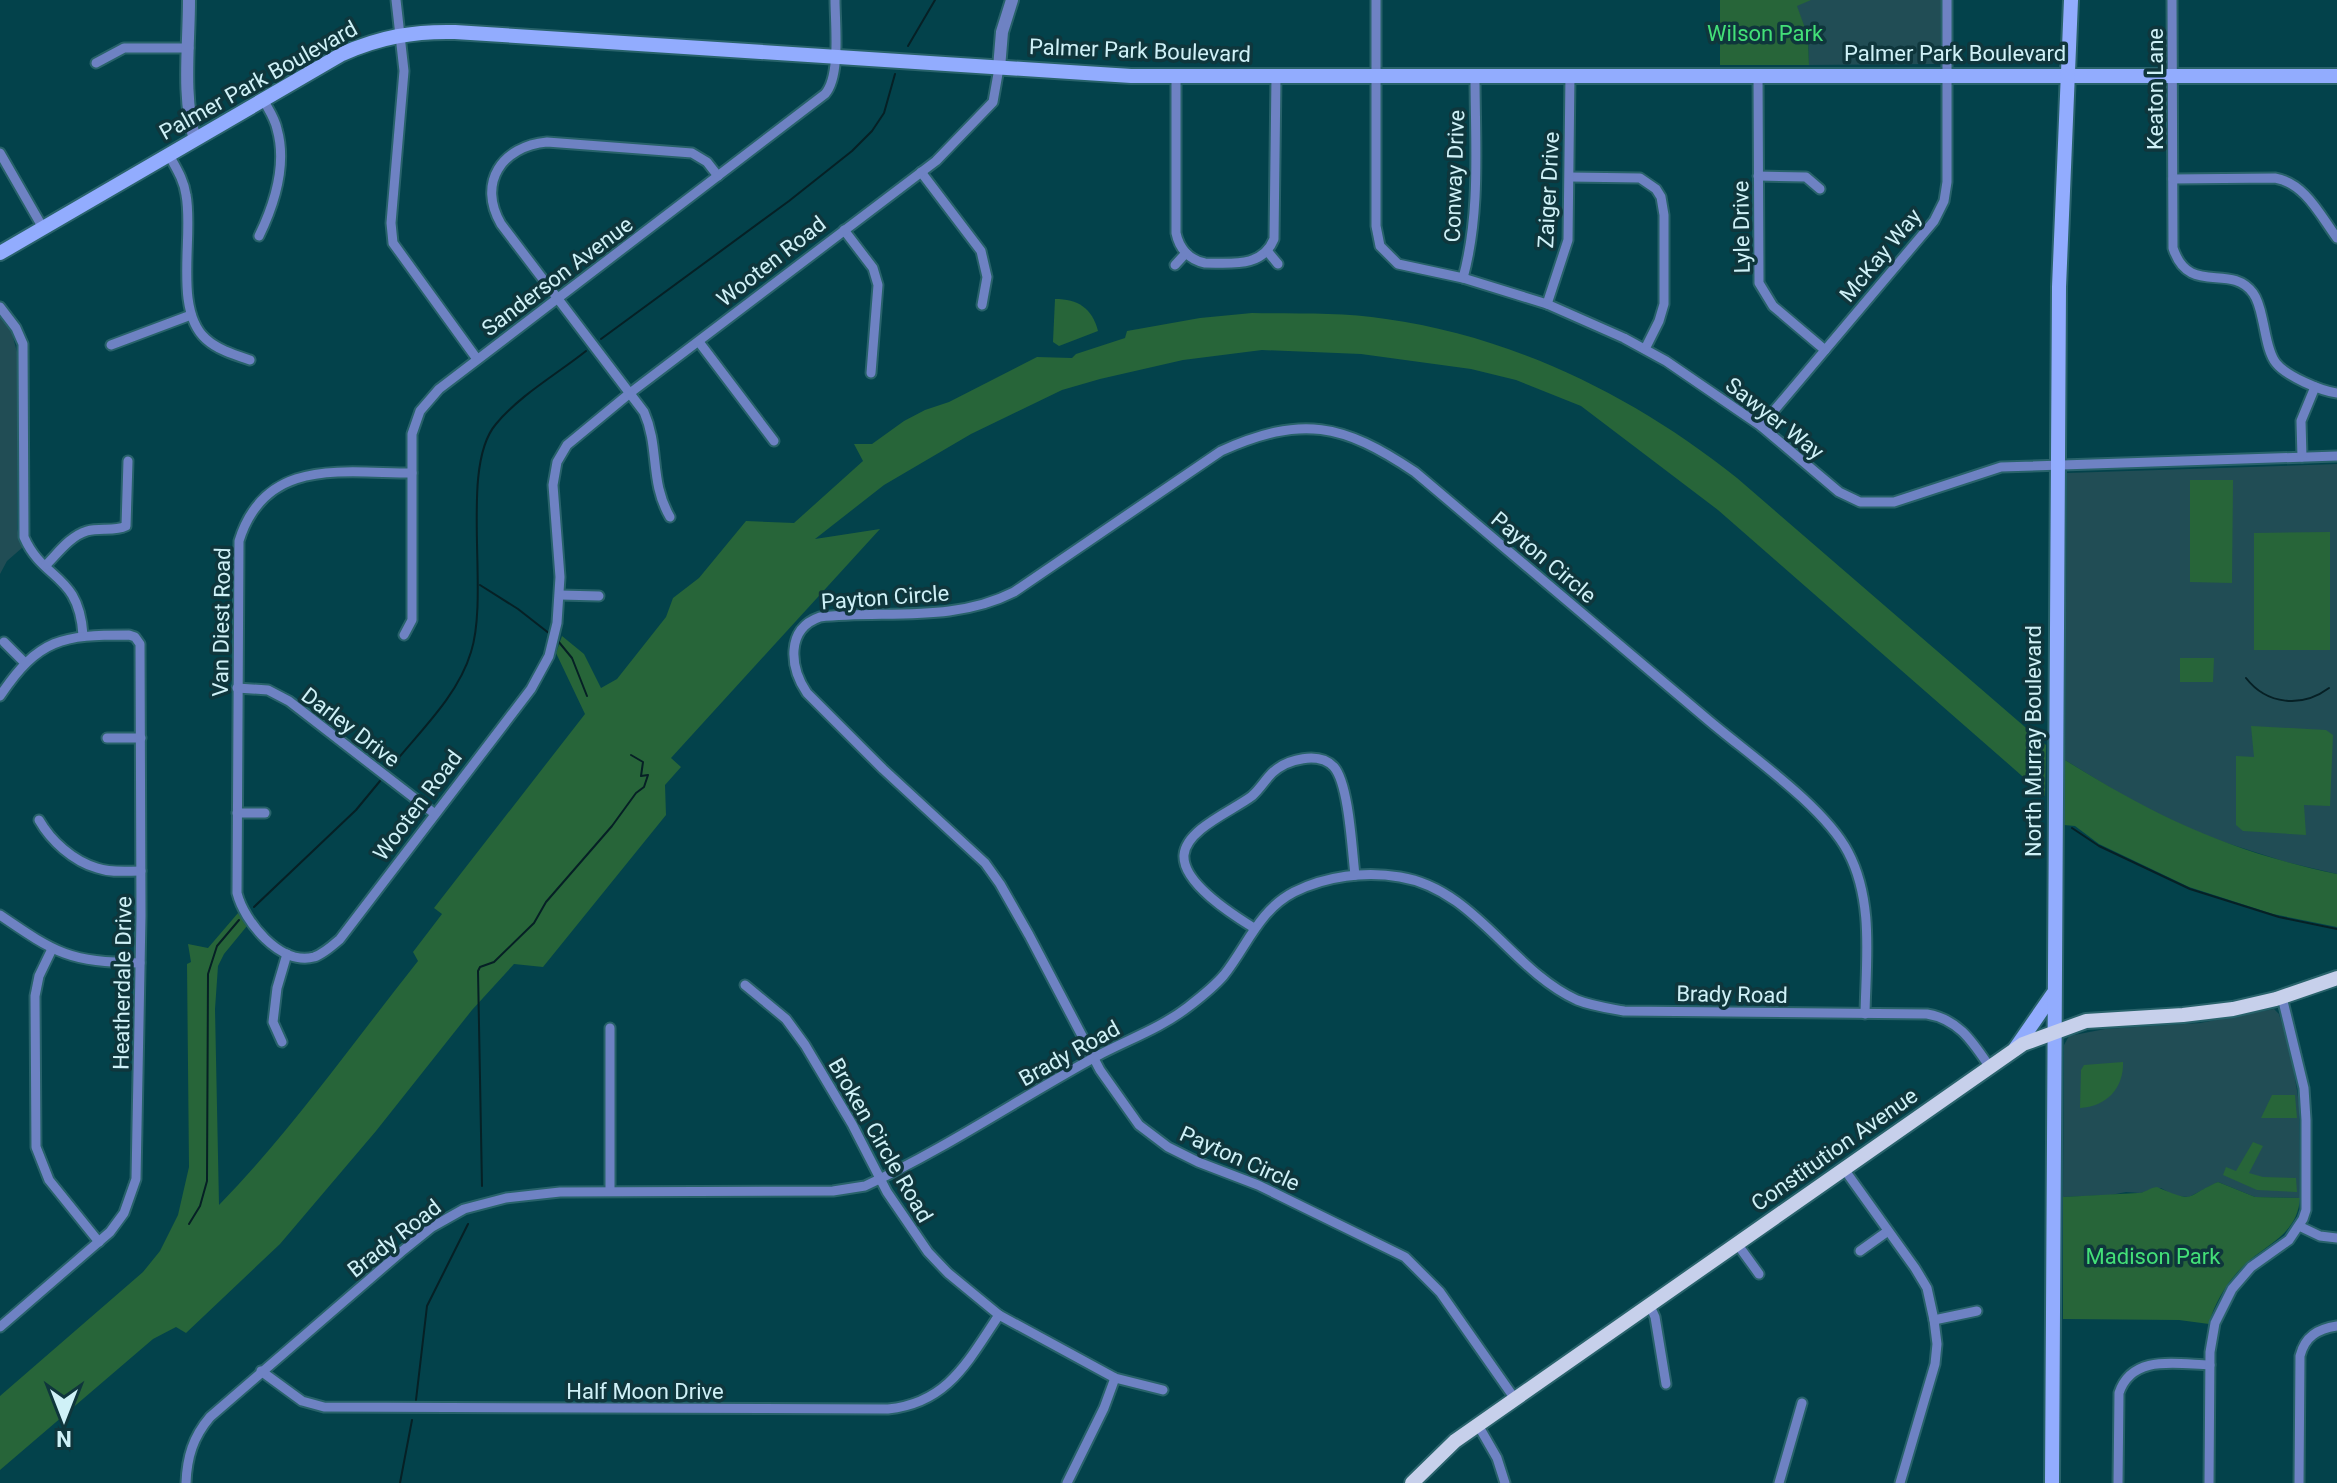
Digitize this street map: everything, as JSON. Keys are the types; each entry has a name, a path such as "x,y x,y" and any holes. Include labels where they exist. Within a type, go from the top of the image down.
{"main road":[{"name":"North Murray Boulevard","path":"2052,1483 2057,464 2060,244 2071,0"},
{"name":"Palmer Park Boulevard","path":"0,253 342,54 375,40 400,34 455,32 1114,76 2337,76"},
{"name":"Constitution Avenue","path":"1412,1483 1439,1454 1478,1425 2015,1049 2053,1031 2101,1019 2214,1012 2282,997 2337,978"},
{"path":"2015,1049 2054,994"}],"street":[{"path":"189,0 189,113 195,140"},
{"path":"396,0 404,71 391,223 393,243 477,359"},
{"name":"Sanderson Avenue","path":"404,635 412,620 412,434 416,418 439,389 825,94 832,81 835,57 835,0"},
{"name":"Wooten Road","path":"287,954 314,957 340,939 539,676 551,651 560,595 553,485 557,462 576,435 953,145 988,108 996,95 1002,32 1012,0"},
{"name":"Sawyer Way","path":"1376,0 1376,226 1380,246 1398,264 1463,278 1547,304 1645,349 1688,374 1761,426 1851,500 1872,504 1894,502 1988,469 2057,464 2337,456"},
{"name":"McKay Way","path":"1761,426 1934,221 1939,211 1947,182 1947,0"},
{"name":"Keaton Lane","path":"2172,0 2173,248 2177,259 2191,274 2203,278 2223,278 2247,287 2258,303 2276,363 2315,387 2337,393"},
{"path":"96,63 124,48 189,48"},
{"name":"Zaiger Drive","path":"1547,304 1568,240 1570,75"},
{"name":"Lyle Drive","path":"1758,75 1757,270 1762,290 1773,306 1825,350"},
{"path":"1176,77 1178,241 1186,253 1198,262 1228,263 1255,260 1268,252 1275,231 1276,76"},
{"name":"Conway Drive","path":"1463,278 1472,246 1474,216 1475,76"},
{"path":"259,236 275,201 280,147 277,129 263,99"},
{"path":"670,517 659,498 647,419 501,224 491,195 495,176 514,151 535,143 682,151 700,157 718,176"},
{"path":"0,153 43,228"},
{"path":"169,155 183,183 187,202 188,299 191,315 198,331 206,339 227,353 250,360"},
{"path":"921,172 985,259 987,277 982,305"},
{"path":"1758,176 1806,177 1820,189"},
{"path":"1570,177 1640,178 1656,189 1661,197 1664,215 1664,304 1645,349"},
{"name":"Keaton Lane","path":"2173,179 2288,180 2304,193 2337,238"},
{"path":"844,230 873,268 878,285 871,373"},
{"path":"1268,252 1278,264"},
{"path":"1175,265 1186,253"},
{"path":"0,307 16,328 23,344 23,529 27,544 77,599 83,635 49,646 25,663 0,696"},
{"path":"111,345 191,315"},
{"path":"699,342 774,441"},
{"path":"2302,457 2301,421 2315,387"},
{"name":"Payton Circle","path":"1515,1399 1440,1292 1416,1265 1392,1249 1347,1227 1168,1147 1139,1125 1094,1057 996,877 807,693 795,673 793,662 796,640 805,625 820,617 967,610 1002,599 1221,451 1271,432 1307,428 1341,433 1363,441 1415,472 1826,821 1848,853 1862,890 1866,936 1865,1014"},
{"path":"46,565 78,535 126,526 128,461"},
{"name":"Van Diest Road","path":"287,954 271,944 245,914 237,893 238,553 243,529 261,499 282,484 309,474 412,473"},
{"path":"544,547 558,547"},
{"path":"560,595 599,596"},
{"name":"Heatherdale Drive","path":"0,1327 99,1242 124,1213 137,1169 140,644 129,635 83,635"},
{"path":"4,642 25,663"},
{"name":"Darley Drive","path":"237,688 268,690 289,701 435,814"},
{"path":"107,738 141,738"},
{"path":"1254,928 1225,910 1189,874 1184,855 1186,847 1201,829 1254,795 1283,765 1294,760 1315,758 1331,764 1338,771 1355,875"},
{"path":"237,813 265,813"},
{"path":"39,820 51,840 88,864 112,871 141,871"},
{"name":"Brady Road","path":"186,1483 188,1460 198,1432 225,1402 401,1252 448,1216 506,1198 560,1192 833,1191 865,1186 1094,1057 1184,1011 1225,974 1254,928 1276,904 1293,893 1332,879 1355,875 1402,877 1434,888 1467,910 1542,978 1589,1004 1624,1011 1927,1014 1948,1019 1966,1035 1989,1066"},
{"path":"0,915 52,949 70,957 92,962 140,963"},
{"path":"52,949 39,976 35,996 36,1147 49,1180 99,1242"},
{"path":"282,1042 273,1022 277,988 287,954"},
{"name":"Broken Circle Road","path":"745,985 786,1019 805,1045 893,1202 928,1252 999,1315 1115,1378 1163,1390"},
{"path":"2209,1483 2210,1365 2215,1323 2232,1289 2251,1267 2289,1240 2299,1226 2306,1201 2306,1107 2282,997"},
{"path":"610,1028 610,1191"},
{"path":"1844,1169 1927,1288 1934,1320 1937,1344 1935,1364 1900,1483"},
{"path":"2299,1226 2320,1236 2337,1238"},
{"path":"1860,1251 1888,1231"},
{"path":"1738,1245 1759,1274"},
{"path":"1650,1306 1655,1317 1666,1384"},
{"path":"1934,1320 1977,1311"},
{"name":"Half Moon Drive","path":"261,1371 296,1398 324,1407 888,1409 919,1404 941,1390 969,1360 999,1315"},
{"path":"2299,1483 2300,1356 2312,1334 2337,1326"},
{"path":"2118,1483 2119,1393 2123,1381 2143,1366 2210,1365"},
{"path":"1067,1483 1104,1408 1115,1378"},
{"path":"1779,1483 1802,1403"},
{"path":"1478,1425 1497,1458 1505,1483"}],"shaded area":[{"path":"1794,0 1941,0 1940,64 1809,65 1808,36"},
{"path":"0,315 12,333 17,352 17,529 23,547 7,561 0,574"},
{"path":"2337,464 2337,874 2286,862 2211,838 2138,805 2065,760 2067,473"},
{"path":"2274,1009 2279,1014 2291,1054 2299,1103 2300,1198 2255,1197 2218,1182 2189,1197 2175,1196 2161,1188 2140,1193 2063,1197 2064,1045 2069,1036 2105,1029 2200,1023"}],"green space":[{"name":"Wilson Park","path":"1720,0 1811,0 1797,6 1808,36 1809,65 1720,65"},
{"path":"1055,299 1083,306 1092,316 1098,331 1059,346 1053,342"},
{"path":"1252,313 1369,317 1481,340 1572,375 1658,422 1737,478 2046,745 2045,796 1718,510 1581,406 1516,380 1471,369 1361,354 1262,350 1183,360 1062,390 971,434 884,485 815,539 880,529 671,758 681,767 665,785 666,815 543,967 514,964 472,1010 376,1131 280,1244 186,1333 176,1327 153,1339 0,1470 0,1396 143,1272 160,1251 178,1215 189,1167 187,964 191,962 188,944 208,948 238,913 247,926 218,966 215,1009 219,1205 297,1117 418,961 413,952 442,914 434,908 585,714 556,653 562,636 584,654 601,688 617,679 666,617 673,598 699,578 746,521 794,523 863,461 854,444 872,444 904,421 1037,357 1072,358 1125,338 1127,331 1200,318"},
{"path":"2190,480 2233,480 2232,583 2190,582"},
{"path":"2330,532 2330,650 2254,650 2254,533"},
{"path":"2180,658 2214,658 2213,682 2180,682"},
{"path":"2251,726 2326,730 2333,735 2330,806 2304,805 2306,835 2243,831 2236,825 2236,756 2254,757"},
{"path":"2065,760 2131,799 2195,830 2263,855 2337,874 2337,927 2273,914 2189,887 2099,844 2075,826 2064,825"},
{"path":"2123,1062 2120,1080 2112,1094 2098,1104 2080,1108 2081,1070 2084,1065"},
{"path":"2272,1095 2295,1095 2297,1118 2261,1118"},
{"path":"2253,1142 2263,1146 2249,1173 2263,1177 2296,1178 2297,1192 2257,1190 2223,1175 2226,1167 2236,1171"},
{"name":"Madison Park","path":"2218,1182 2255,1197 2300,1198 2289,1227 2236,1273 2220,1297 2209,1324 2179,1320 2063,1319 2063,1197 2140,1193 2157,1187 2185,1197"}],"waterway":[{"path":"908,46 935,0"},
{"path":"601,339 852,151 872,131 884,113 895,74"},
{"path":"391,767 457,684 471,652 478,598 479,469 485,444 496,424 516,404 586,351"},
{"path":"480,585 550,634"},
{"path":"558,641 572,658 587,696"},
{"path":"2246,678 2264,694 2285,701 2308,699 2329,688"},
{"path":"482,1186 478,971 480,967 494,962 534,923 546,902 644,787 648,775 641,776 643,762 631,755"},
{"path":"254,907 356,810 380,781"},
{"path":"2072,828 2099,846 2190,889 2279,917 2337,929"},
{"path":"189,1224 200,1206 207,1181 208,974 217,946 239,920"},
{"path":"416,1400 427,1306 468,1224"},
{"path":"400,1483 412,1420"}]}
